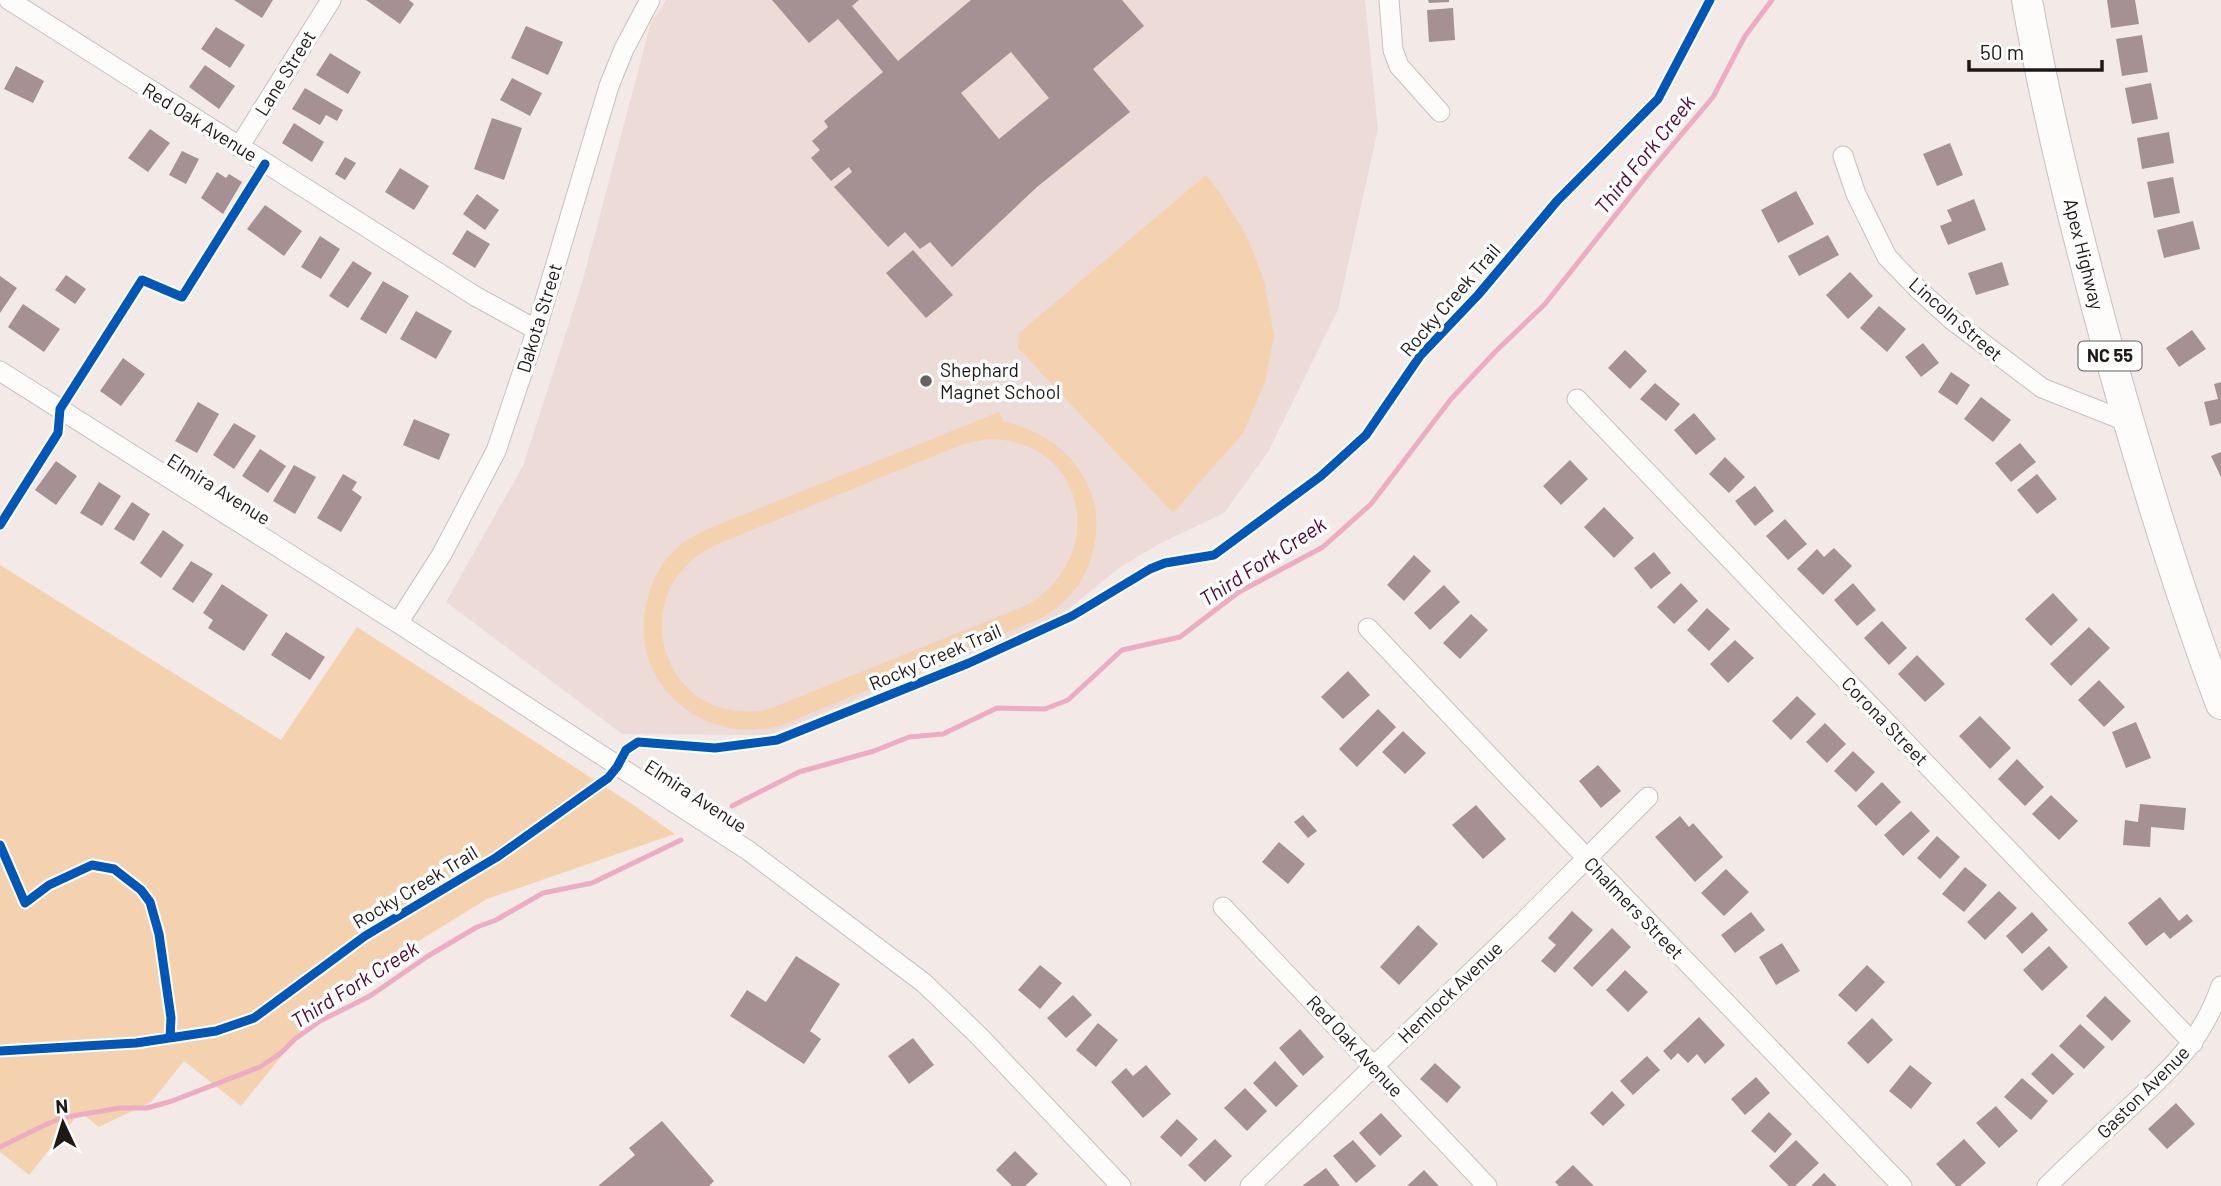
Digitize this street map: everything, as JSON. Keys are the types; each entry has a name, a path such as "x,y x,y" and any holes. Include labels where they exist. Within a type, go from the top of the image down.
{"main road":[{"name":"Apex Highway","path":"2027,0 2075,223 2129,422 2163,536 2221,704"}],"street":[{"name":"Red Oak Avenue","path":"9,0 475,296 537,330"},
{"name":"Lane Street","path":"239,147 331,0"},
{"name":"Dakota Street","path":"398,624 442,554 491,462 537,330 609,86 624,49 650,0"},
{"path":"1389,0 1393,50 1399,66 1440,112"},
{"name":"Lincoln Street","path":"1843,156 1856,194 1884,251 1918,289 1952,320 2042,388 2129,422"},
{"name":"Elmira Avenue","path":"0,370 749,851 905,967 979,1036 1121,1186"},
{"name":"Corona Street","path":"1577,399 2193,1043"},
{"name":"Chalmers Street","path":"1368,628 1902,1186"},
{"name":"Hemlock Avenue","path":"1250,1186 1648,797"},
{"name":"Red Oak Avenue","path":"1223,907 1487,1186"},
{"name":"Gaston Avenue","path":"2047,1186 2180,1059 2193,1043 2213,1008 2221,986"}],"shaded area":[{"name":"Shephard Magnet School","path":"666,0 1365,0 1378,129 1338,310 1268,452 1224,513 1159,544 1119,568 1055,620 769,735 622,734 446,602 523,466 582,283 651,22"},
{"path":"1206,175 1247,237 1264,280 1274,336 1265,382 1243,433 1173,513 1018,348 1019,333"},
{"path":"999,412 1004,422 1030,430 1053,443 1072,460 1085,480 1094,503 1096,527 1093,553 1082,579 1070,595 1044,617 780,726 750,730 722,726 697,716 675,700 658,679 647,655 644,627 648,597 656,575 678,547 710,528","holes":["988,439 1021,444 1047,458 1065,479 1075,504 1077,531 1070,558 1053,584 1027,605 769,709 731,710 701,698 679,677 665,650 662,620 669,590 688,563 720,543 963,444"]},
{"path":"0,565 281,740 357,627 675,834 487,899 300,1014 309,1022 241,1106 184,1061 151,1102 99,1127 80,1112 29,1175 0,1152"}],"building":[{"path":"234,0 273,0 262,18"},
{"path":"366,0 409,0 414,4 400,24"},
{"path":"772,0 859,0 852,6 898,61 971,0 1122,0 1144,26 1093,69 1130,112 1037,187 952,267 930,242 920,249 905,232 888,247 834,187 852,172 849,167 831,181 811,158 820,150 812,141 828,127 824,121 883,72 838,19 809,43","holes":["1011,52 1049,98 999,139 961,93"]},
{"path":"1428,0 1449,0 1449,2 1429,3"},
{"path":"2107,0 2135,0 2139,24 2111,28"},
{"path":"1453,8 1455,40 1429,42 1427,10"},
{"path":"526,26 563,42 548,75 511,58"},
{"path":"216,27 245,45 230,68 201,49"},
{"path":"2142,35 2148,72 2122,76 2116,39"},
{"path":"330,53 361,72 348,94 316,75"},
{"path":"205,65 235,86 219,109 189,87"},
{"path":"16,66 44,81 33,103 4,89"},
{"path":"512,78 542,93 530,116 500,100"},
{"path":"2151,83 2158,119 2132,124 2125,88"},
{"path":"305,88 343,110 337,121 326,115 320,125 292,109"},
{"path":"492,118 522,128 504,180 474,169"},
{"path":"294,123 324,142 312,162 282,143"},
{"path":"150,129 170,143 148,172 128,158"},
{"path":"2169,132 2174,163 2142,169 2137,138"},
{"path":"1950,143 1963,175 1937,186 1923,154"},
{"path":"182,151 199,159 186,184 169,175"},
{"path":"345,157 356,163 345,180 335,174"},
{"path":"400,168 429,186 414,210 385,192"},
{"path":"217,172 226,178 229,174 242,182 223,214 201,198"},
{"path":"2173,177 2180,213 2154,218 2147,182"},
{"path":"1796,191 1814,224 1778,243 1761,210"},
{"path":"477,194 499,210 485,230 463,214"},
{"path":"1974,199 1986,230 1948,245 1940,226 1952,221 1947,210"},
{"path":"265,205 302,231 284,256 247,229"},
{"path":"2193,221 2200,249 2164,258 2157,230"},
{"path":"467,230 490,244 475,268 452,254"},
{"path":"1828,235 1839,255 1799,276 1788,256"},
{"path":"320,236 340,249 321,279 301,267"},
{"path":"913,250 953,295 926,318 886,273"},
{"path":"353,261 372,273 348,308 329,296"},
{"path":"2002,262 2009,285 1976,295 1968,273"},
{"path":"1850,272 1873,296 1848,319 1826,295"},
{"path":"66,275 86,289 75,304 55,290"},
{"path":"0,276 17,288 0,313"},
{"path":"383,281 409,296 386,334 360,319"},
{"path":"23,304 60,329 44,352 8,327"},
{"path":"1879,306 1906,329 1887,352 1860,328"},
{"path":"416,311 452,331 436,359 400,339"},
{"path":"2192,330 2206,349 2179,367 2166,348"},
{"path":"1923,343 1939,363 1921,377 1905,357"},
{"path":"1625,350 1647,371 1630,389 1608,368"},
{"path":"123,358 145,374 121,406 100,391"},
{"path":"1951,372 1970,385 1957,405 1938,392"},
{"path":"2221,382 2221,423 2210,426 2204,402 2218,399 2214,384"},
{"path":"1655,383 1680,404 1666,421 1640,399"},
{"path":"1981,397 2011,420 1993,442 1964,419"},
{"path":"198,402 219,414 197,453 175,441"},
{"path":"1694,413 1716,439 1696,455 1674,430"},
{"path":"414,419 450,434 439,460 403,445"},
{"path":"234,423 256,436 234,469 213,455"},
{"path":"2020,443 2036,462 2011,482 1995,463"},
{"path":"260,449 286,466 268,493 242,476"},
{"path":"2221,452 2221,477 2211,456"},
{"path":"1725,457 1745,477 1729,493 1709,474"},
{"path":"1570,460 1588,479 1561,505 1543,486"},
{"path":"56,461 77,476 56,505 35,490"},
{"path":"294,465 316,477 295,514 273,501"},
{"path":"343,474 357,482 352,490 362,497 341,532 317,518"},
{"path":"2037,474 2057,499 2037,514 2017,490"},
{"path":"99,482 121,496 102,526 80,513"},
{"path":"1755,486 1774,511 1755,526 1735,501"},
{"path":"132,502 150,514 134,541 114,529"},
{"path":"1604,507 1634,538 1614,558 1584,527"},
{"path":"1785,519 1807,544 1788,560 1766,536"},
{"path":"163,530 184,545 161,578 140,563"},
{"path":"1834,548 1852,566 1823,595 1797,569 1817,549 1824,557"},
{"path":"1654,552 1671,573 1651,589 1634,568"},
{"path":"1414,555 1431,571 1404,601 1387,585"},
{"path":"191,561 213,574 193,603 172,589"},
{"path":"1681,583 1698,601 1674,624 1657,607"},
{"path":"1853,583 1876,610 1857,626 1834,600"},
{"path":"222,584 268,615 244,651 208,628 213,620 203,613"},
{"path":"1444,585 1460,602 1430,630 1414,613"},
{"path":"2053,593 2078,620 2051,646 2025,619"},
{"path":"1707,608 1730,629 1709,651 1687,630"},
{"path":"1471,614 1488,630 1460,659 1443,643"},
{"path":"1882,621 1907,648 1889,665 1864,638"},
{"path":"2089,627 2110,648 2071,686 2050,664"},
{"path":"286,632 325,657 310,680 271,655"},
{"path":"1735,640 1754,658 1728,683 1710,664"},
{"path":"1917,655 1945,684 1925,702 1898,674"},
{"path":"1348,671 1370,695 1343,719 1321,697"},
{"path":"2099,680 2125,707 2104,727 2078,700"},
{"path":"1797,696 1816,714 1791,740 1772,721"},
{"path":"1378,709 1396,727 1357,767 1339,749"},
{"path":"1980,716 2011,748 1990,769 1959,736"},
{"path":"2136,722 2151,758 2126,768 2112,732"},
{"path":"1825,723 1846,744 1827,763 1806,742"},
{"path":"1403,731 1426,753 1405,774 1382,752"},
{"path":"1853,751 1875,772 1856,792 1834,771"},
{"path":"2017,759 2044,787 2025,806 1998,779"},
{"path":"1598,765 1621,791 1601,808 1579,781"},
{"path":"1882,782 1901,802 1876,826 1857,806"},
{"path":"2051,795 2078,821 2059,840 2032,814"},
{"path":"2140,804 2186,808 2184,830 2151,827 2150,847 2123,845 2125,820 2138,822"},
{"path":"1476,805 1506,839 1483,859 1452,825"},
{"path":"1911,811 1930,831 1903,856 1884,835"},
{"path":"1303,815 1317,831 1308,838 1294,822"},
{"path":"1680,816 1689,827 1693,823 1723,857 1695,882 1655,837"},
{"path":"1937,836 1960,857 1940,879 1917,858"},
{"path":"1279,842 1305,864 1288,884 1262,862"},
{"path":"1965,867 1987,885 1964,912 1942,894"},
{"path":"1726,869 1749,892 1724,916 1701,893"},
{"path":"1999,891 2017,908 1985,940 1967,922"},
{"path":"2160,897 2179,921 2187,914 2193,921 2170,939 2164,932 2146,946 2128,923"},
{"path":"1572,911 1593,930 1555,973 1541,961 1556,945 1548,938"},
{"path":"1751,912 1765,930 1735,953 1721,935"},
{"path":"2032,912 2048,930 2022,954 2006,936"},
{"path":"1418,925 1438,944 1399,985 1380,967"},
{"path":"1612,928 1631,947 1592,987 1573,968"},
{"path":"1782,943 1800,971 1776,985 1759,957"},
{"path":"2049,946 2068,967 2042,991 2023,970"},
{"path":"796,956 840,984 810,1031 821,1039 804,1064 730,1016 747,990 766,1002"},
{"path":"1040,965 1062,983 1040,1009 1018,990"},
{"path":"1867,965 1885,982 1856,1012 1838,995"},
{"path":"1625,970 1648,992 1628,1012 1606,990"},
{"path":"1073,995 1092,1015 1066,1038 1047,1018"},
{"path":"2105,996 2131,1021 2112,1041 2086,1016"},
{"path":"1699,1017 1725,1045 1705,1064 1697,1054 1688,1063 1678,1053 1671,1060 1663,1051"},
{"path":"1872,1018 1893,1040 1868,1064 1847,1043"},
{"path":"1098,1023 1118,1040 1096,1067 1076,1050"},
{"path":"2080,1024 2105,1047 2084,1069 2059,1046"},
{"path":"1300,1029 1324,1057 1303,1076 1279,1048"},
{"path":"913,1038 934,1065 909,1084 888,1056"},
{"path":"2052,1053 2074,1074 2053,1095 2031,1074"},
{"path":"1647,1056 1660,1070 1633,1095 1620,1081"},
{"path":"1275,1061 1298,1086 1276,1107 1253,1083"},
{"path":"1435,1063 1461,1087 1447,1103 1420,1079"},
{"path":"1146,1065 1171,1094 1143,1118 1111,1082 1126,1068 1133,1076"},
{"path":"1910,1065 1932,1083 1911,1109 1889,1091"},
{"path":"1756,1077 1770,1093 1745,1115 1731,1099"},
{"path":"2022,1078 2048,1101 2031,1120 2004,1097"},
{"path":"1245,1088 1267,1111 1247,1131 1224,1108"},
{"path":"1612,1091 1625,1105 1603,1126 1590,1113"},
{"path":"2176,1103 2195,1124 2167,1149 2148,1129"},
{"path":"1996,1106 2018,1131 1999,1148 1976,1123"},
{"path":"1769,1112 1792,1134 1775,1153 1751,1131"},
{"path":"1381,1113 1402,1136 1380,1156 1359,1133"},
{"path":"1177,1119 1198,1139 1181,1157 1160,1137"},
{"path":"662,1121 714,1181 709,1186 598,1186 635,1155 629,1148"},
{"path":"1215,1139 1232,1156 1205,1182 1188,1165"},
{"path":"1964,1139 1986,1163 1960,1186 1956,1186 1936,1164"},
{"path":"1353,1140 1376,1166 1356,1183 1333,1156"},
{"path":"1796,1140 1819,1163 1795,1186 1789,1186 1769,1166"},
{"path":"1015,1151 1038,1174 1025,1186 1012,1186 996,1170"},
{"path":"1573,1165 1594,1186 1559,1186 1555,1182"},
{"path":"1326,1168 1340,1186 1302,1186"},
{"path":"1424,1170 1439,1186 1407,1186"},
{"path":"1824,1173 1837,1186 1811,1186"}],"waterway":[{"name":"Third Fork Creek","path":"732,806 799,772 874,751 909,737 943,734 997,708 1045,709 1068,700 1122,650 1180,637 1239,592 1323,547 1371,504 1451,399 1545,304 1713,97 1745,36 1772,0"},
{"name":"Third Fork Creek","path":"0,1147 66,1117 120,1108 147,1108 260,1067 320,1021 370,996 428,956 477,927 496,920 543,893 592,883 681,840"}],"cycle path":[{"name":"Rocky Creek Trail","path":"0,1051 136,1043 216,1031 254,1018 365,936 497,857 608,778 626,750 638,742 715,748 777,740 969,663 1072,616 1150,569 1165,563 1214,555 1321,476 1366,435 1420,356 1478,295 1557,201 1658,99 1710,0"},
{"path":"0,525 58,433 60,409 142,280 182,297 265,164"},
{"path":"0,845 25,903 49,885 92,865 114,869 141,890 150,902 159,934 171,1018 170,1038"}],"place":[{"name":"Shephard Magnet School","path":"926,381"}]}
